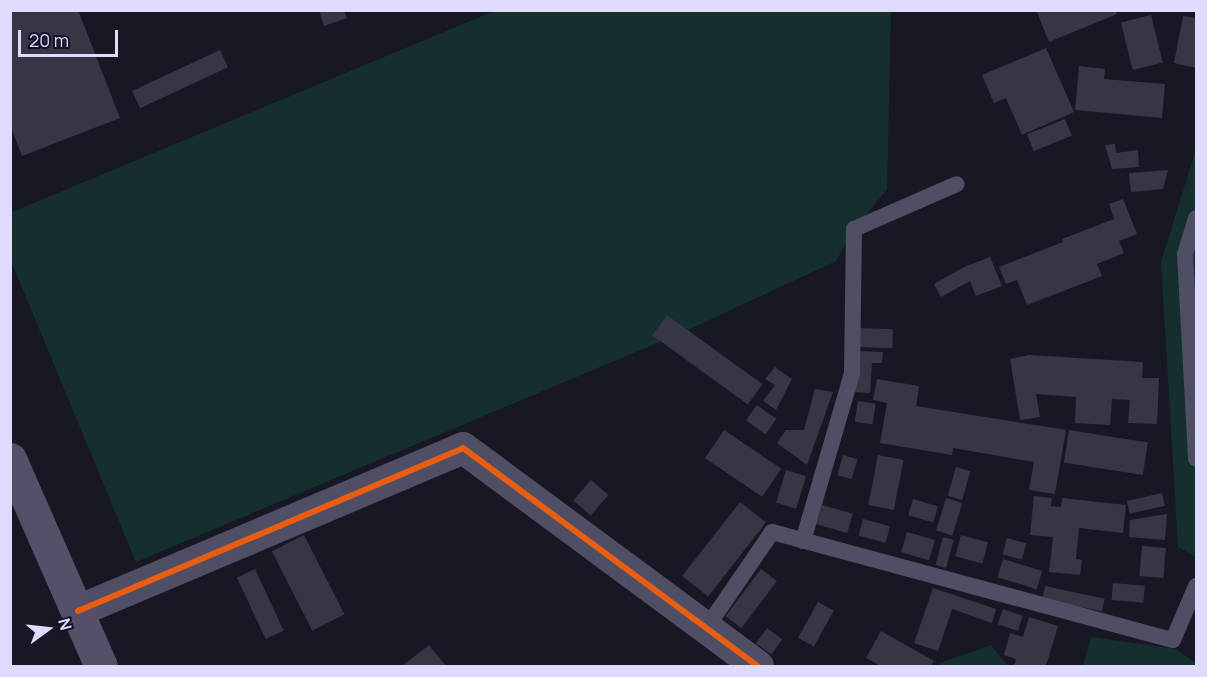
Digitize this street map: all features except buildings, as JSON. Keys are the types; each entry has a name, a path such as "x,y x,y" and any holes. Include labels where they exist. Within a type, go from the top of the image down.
{"main road":[{"path":"10,459 101,666"}],"street":[{"path":"78,611 463,448 758,666"}],"lane":[{"path":"803,541 852,373 854,229 957,184"},
{"path":"1197,218 1185,254 1197,459"},
{"path":"707,627 772,532 1173,640 1197,586"}],"green space":[{"path":"494,11 891,11 887,189 854,229 836,261 688,330 136,562 11,261 10,213"},
{"path":"1196,149 1196,557 1178,547 1161,262"},
{"path":"1091,637 1176,649 1196,663 1196,666 1083,666"},
{"path":"991,645 1008,666 939,666 940,663"}],"cycle path":[{"path":"78,611 463,448 758,666"}]}
